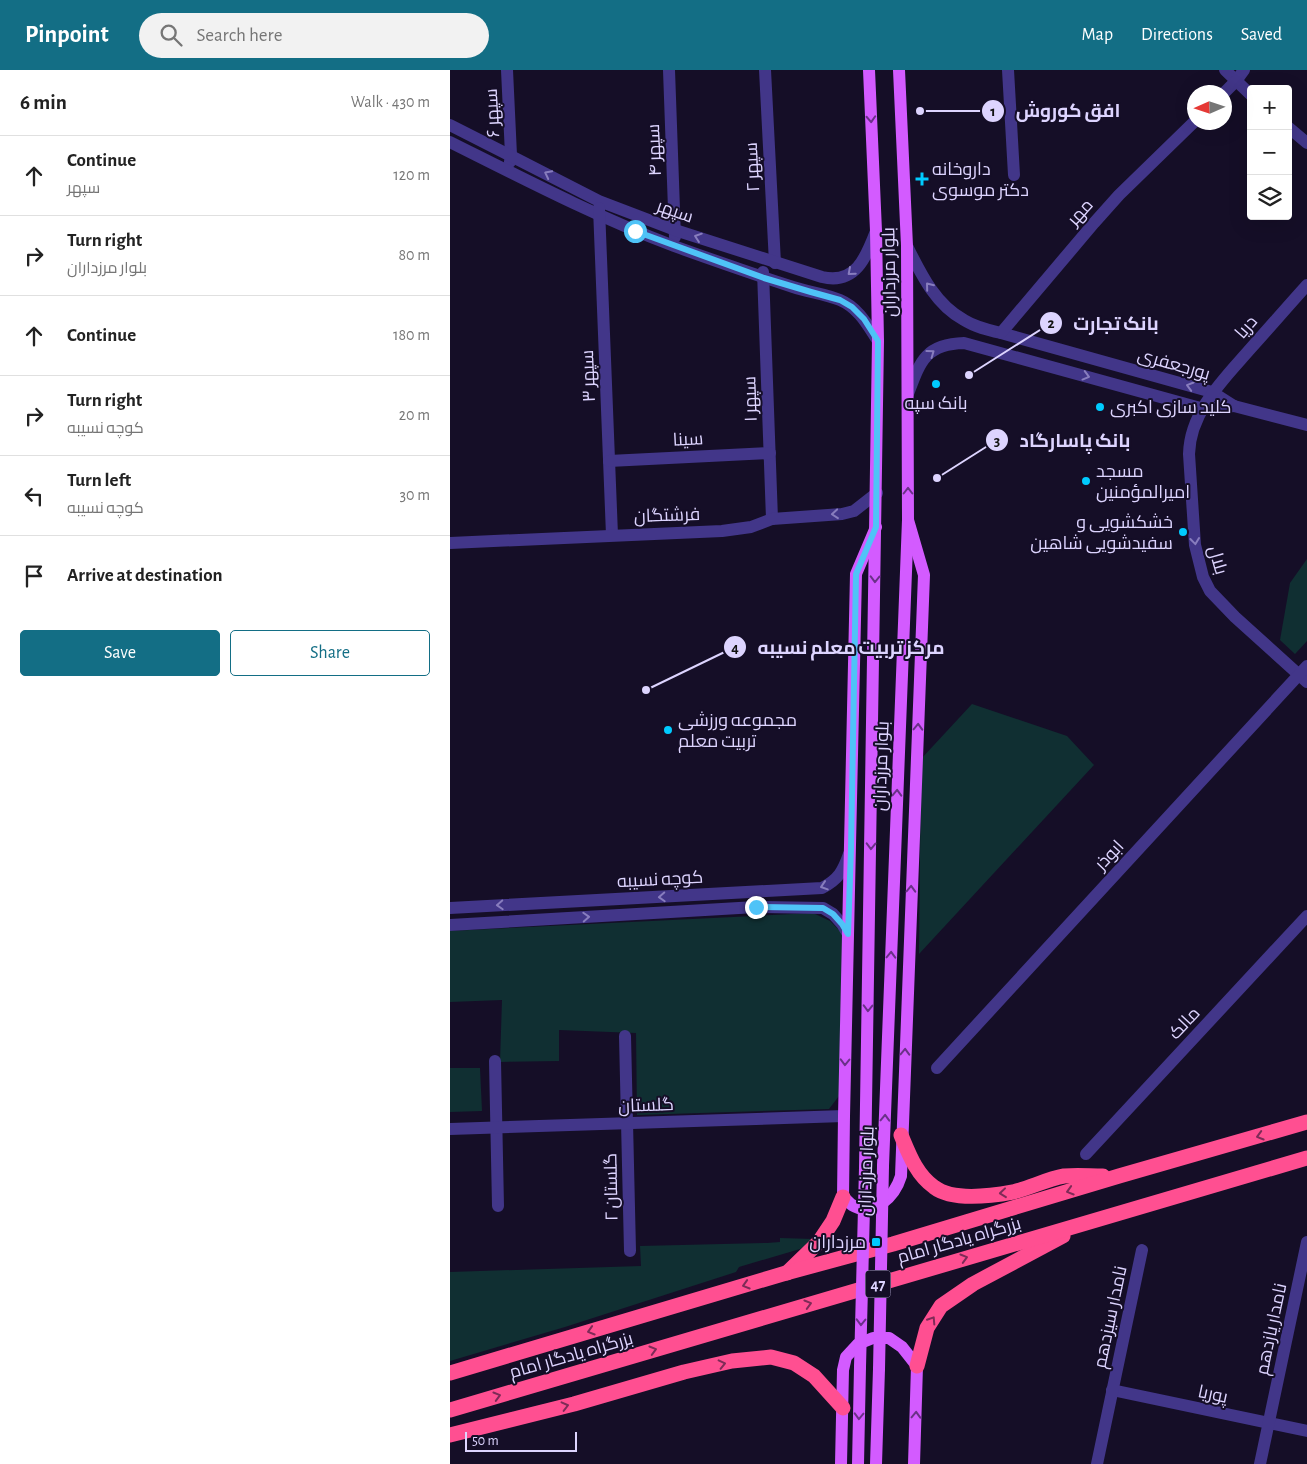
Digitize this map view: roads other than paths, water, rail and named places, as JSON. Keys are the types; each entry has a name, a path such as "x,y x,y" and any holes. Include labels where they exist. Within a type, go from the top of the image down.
{"highway":[{"name":"بزرگراه یادگار امام","path":"450,1373 786,1273 893,1244 1307,1122"},
{"path":"901,1135 914,1164 924,1178 934,1188 948,1193 967,1196 1012,1192 1064,1176 1119,1176"},
{"name":"بزرگراه یادگار امام","path":"450,1410 1307,1158"},
{"path":"786,1273 819,1242 834,1221 843,1197"},
{"path":"917,1366 927,1328 941,1306 974,1284 1090,1221"},
{"path":"450,1435 574,1404 684,1372 732,1361 771,1357 794,1363 814,1376 843,1408"}],"main road":[{"name":"بلوار مرزداران","path":"858,1464 877,493 878,341 876,231 869,70"},
{"name":"بلوار مرزداران","path":"876,1464 884,1166 908,520 907,246 899,70"},
{"path":"876,527 856,574 844,1116 843,1197 852,1205 864,1209 877,1207 888,1200 898,1187 901,1176 901,1135 924,575 908,520"},
{"path":"841,1464 843,1370 846,1357 858,1344 872,1338 889,1338 902,1347 917,1366 914,1464"}],"street":[{"name":"سپهر ۶","path":"507,70 511,155 509,171"},
{"name":"سپهر ۴","path":"669,70 675,246"},
{"name":"سپهر ۲","path":"764,70 769,261 764,278"},
{"path":"1008,70 1014,175"},
{"path":"1225,70 1247,91"},
{"path":"1232,86 1244,70"},
{"name":"سپهر","path":"450,125 599,201 675,230 831,279 844,278 855,270 862,261 876,231"},
{"name":"مهر","path":"1001,333 1094,222 1187,129"},
{"path":"1292,130 1307,143"},
{"name":"سپهر","path":"450,142 599,216 764,278 840,300 852,307 864,319 878,341"},
{"name":"سپهر ۳","path":"599,201 612,535"},
{"name":"پورجعفری","path":"907,246 924,281 950,310 964,320 979,327 1212,392 1234,406 1307,425"},
{"name":"سپهر ۱","path":"764,278 772,519"},
{"name":"دریا","path":"1204,408 1212,392 1307,284"},
{"name":"پورجعفری","path":"908,395 919,366 929,353 941,346 964,343 1204,408 1234,406"},
{"name":"بلال","path":"1204,408 1194,425 1189,454 1195,545 1203,577 1210,591 1223,606 1304,674"},
{"name":"سینا","path":"609,461 770,453"},
{"name":"فرشتگان","path":"450,543 722,531 751,527 772,519 842,514 854,511 877,493"},
{"name":"ابوذر","path":"937,1068 1304,674"},
{"name":"کوچه نسیبه","path":"450,908 822,888 834,882 844,868 851,849"},
{"path":"555,902 556,918"},
{"name":"کوچه نسیبه","path":"450,925 756,907 823,908 833,914 848,934"},
{"name":"مالک","path":"1086,1154 1307,916"},
{"name":"گلستان ۲","path":"625,1036 630,1251"},
{"path":"495,1061 498,1206"},
{"name":"گلستان","path":"450,1129 844,1116"},
{"name":"نامدار یازدهم","path":"1260,1464 1307,1242"},
{"name":"نامدار سیزدهم","path":"1096,1464 1142,1250"},
{"name":"پوریا","path":"1112,1390 1307,1431"}],"place":[{"name":"افق کوروش","path":"920,111"},
{"name":"داروخانه دکتر موسوی","path":"922,179"},
{"name":"بانک تجارت","path":"969,375"},
{"name":"بانک سپه","path":"936,384"},
{"name":"کلید سازی اکبری","path":"1100,407"},
{"name":"بانک پاسارگاد","path":"937,478"},
{"name":"مسجد امیرالمؤمنین","path":"1086,481"},
{"name":"خشکشویی و سفیدشویی شاهین","path":"1183,532"},
{"name":"مرکز تربیت معلم نسیبه","path":"646,690"},
{"name":"مجموعه ورزشی تربیت معلم","path":"668,730"},
{"name":"مرزداران","path":"876,1242"}]}
